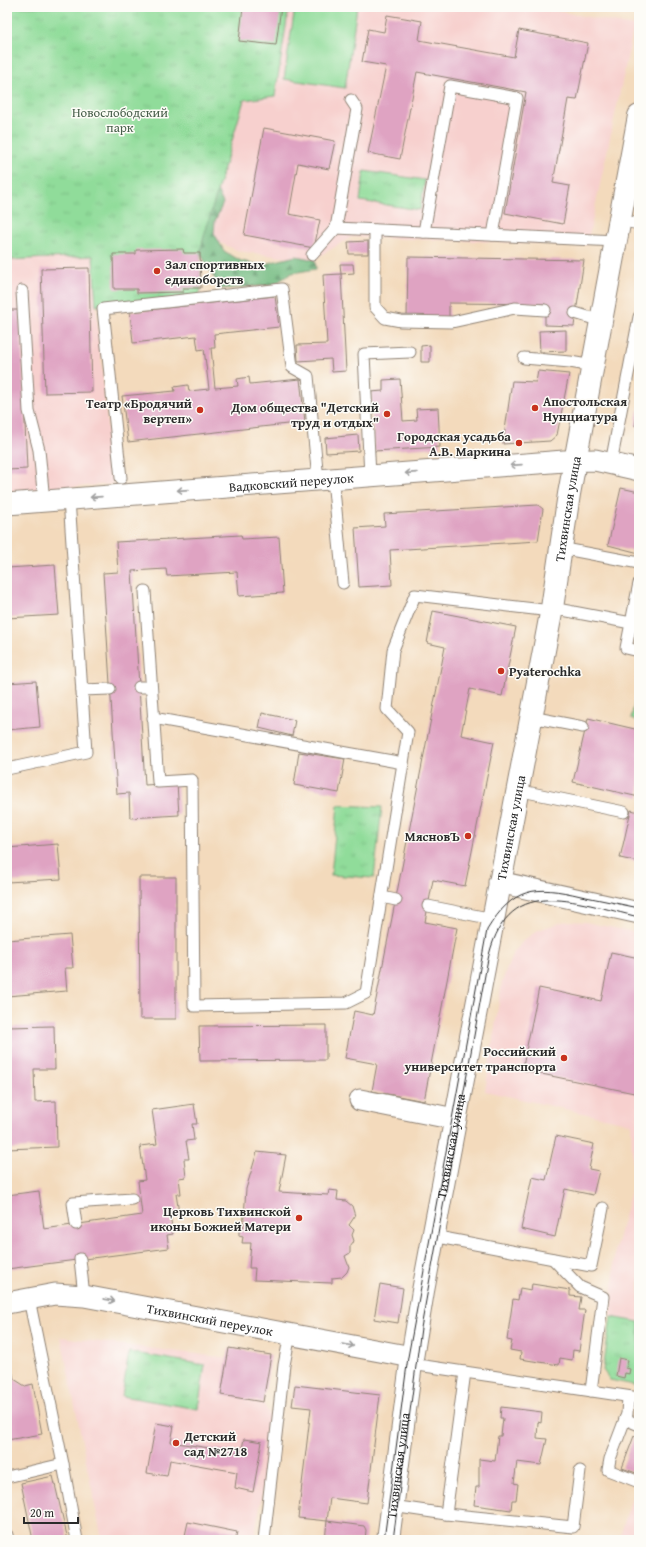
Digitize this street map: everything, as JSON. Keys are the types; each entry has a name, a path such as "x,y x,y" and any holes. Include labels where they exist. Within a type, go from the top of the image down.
{"street":[{"name":"Тихвинская улица","path":"388,1540 411,1361 433,1236 552,609 560,548 616,242 629,222 639,116"},
{"name":"Вадковский переулок","path":"7,504 576,461 595,460 639,470"},
{"path":"499,882 639,913"},
{"path":"360,1100 455,1119"},
{"name":"Тихвинский переулок","path":"7,1304 55,1294 84,1296 290,1334 411,1361"}],"lane":[{"path":"424,232 450,86 517,98 493,236"},
{"path":"312,255 336,228 357,109 351,100"},
{"path":"336,228 616,242"},
{"path":"375,230 375,307 385,318 401,321 452,322 515,308 545,310"},
{"path":"121,478 103,309 282,289 292,367 308,376 343,584"},
{"path":"22,291 29,410 39,450 44,501"},
{"path":"575,313 601,321"},
{"path":"611,463 639,317"},
{"path":"370,476 364,354 410,352"},
{"path":"524,358 570,362 593,366"},
{"path":"7,769 86,752 69,499"},
{"path":"560,548 639,563"},
{"path":"639,583 626,648 639,651"},
{"path":"145,591 158,782 192,780 194,1006 346,1003 366,993 408,732 387,709 393,650 415,595 552,609 631,622"},
{"path":"139,687 151,687"},
{"path":"82,690 110,689"},
{"path":"531,717 583,727"},
{"path":"153,718 403,763"},
{"path":"517,790 624,812"},
{"path":"382,897 396,900"},
{"path":"428,906 493,919"},
{"path":"76,1224 73,1203 132,1199"},
{"path":"433,1236 591,1266 604,1208"},
{"path":"80,1259 84,1296"},
{"path":"553,1259 580,1286 603,1297 591,1391"},
{"path":"29,1299 77,1540"},
{"path":"264,1540 284,1364 290,1334"},
{"path":"411,1361 465,1372 634,1397 610,1459 608,1470 639,1482"},
{"path":"446,1514 465,1372"},
{"path":"625,1419 639,1425"},
{"path":"7,1477 63,1464"},
{"path":"392,1506 446,1514 574,1527 580,1471"},
{"path":"7,1535 8,1540"}],"shaded area":[{"path":"289,7 537,7 634,26 587,245 352,237 311,261 239,251 204,236 244,99 275,96"},
{"path":"94,256 96,306 113,484 7,492 7,260"},
{"name":"Российский университет транспорта","path":"562,922 585,922 639,933 639,1322 611,1317 615,1251 633,1183 631,1124 485,1091 502,982 512,955 523,941 538,930"},
{"name":"Детский сад №2718","path":"61,1337 227,1358 221,1395 263,1402 274,1425 254,1540 102,1540"},
{"path":"632,1497 639,1500 639,1540 619,1540"}],"green space":[{"name":"Новослободский парк","path":"7,7 289,7 275,96 244,100 200,253 201,288 198,296 96,306 93,256 7,260"},
{"path":"295,7 357,7 345,88 284,79"},
{"path":"364,171 425,180 420,210 360,201"},
{"path":"217,190 223,203 215,221 214,233 224,251 241,261 260,265 296,256 315,260 316,269 292,273 273,285 220,289 197,247"},
{"path":"639,680 639,721 631,719"},
{"path":"338,805 382,807 374,878 331,875"},
{"path":"611,1317 639,1322 639,1386 610,1380 603,1370"},
{"path":"129,1352 205,1365 198,1409 122,1396"}],"building":[{"path":"243,7 281,7 276,45 239,41"},
{"path":"387,15 422,21 419,40 514,57 519,30 588,43 577,100 568,99 553,183 570,186 563,224 505,213 526,92 417,72 400,159 368,153 386,66 362,62 368,29 384,32"},
{"path":"264,128 335,141 329,169 298,163 289,214 320,220 314,248 244,235"},
{"path":"368,241 368,254 349,254 348,242"},
{"name":"Зал спортивных единоборств","path":"183,249 184,253 200,253 201,288 183,288 183,292 137,293 137,289 114,289 113,254 136,254 136,250"},
{"path":"408,257 584,260 574,326 545,325 545,304 449,303 449,318 407,318"},
{"path":"340,264 353,264 354,273 341,274"},
{"path":"89,268 92,392 45,393 41,269"},
{"path":"341,274 346,371 332,372 331,359 298,361 297,345 327,344 323,275"},
{"path":"275,296 279,327 214,334 215,348 211,348 215,388 238,386 237,379 249,377 250,384 300,379 305,422 128,442 122,396 175,391 174,387 188,385 189,391 209,389 204,349 198,350 196,336 133,343 130,312"},
{"path":"7,310 20,310 27,469 7,470"},
{"path":"566,330 566,351 540,352 539,331"},
{"path":"430,345 430,362 421,362 421,346"},
{"name":"Апостольская Нунциатура","path":"538,371 569,374 557,435 550,441 503,444 512,381 536,382"},
{"name":"Дом общества \"Детский труд и отдых\"","path":"400,379 403,421 417,420 416,409 438,408 440,447 374,451 371,392 383,391 383,380"},
{"path":"638,410 639,426 635,426"},
{"path":"358,435 359,451 326,453 325,438"},
{"path":"621,488 639,492 639,553 608,545"},
{"path":"538,505 543,509 538,541 390,550 392,585 359,587 355,528 385,526 384,514"},
{"path":"241,535 242,539 279,537 283,593 239,596 237,572 167,576 166,569 132,571 145,785 177,783 179,815 130,818 129,793 117,794 103,573 118,572 116,542"},
{"path":"55,565 59,615 7,618 7,568"},
{"path":"433,611 516,627 502,696 470,689 461,735 494,742 465,886 433,880 425,922 457,928 424,1101 372,1091 377,1064 345,1058 354,1011 373,1015 445,647 427,643"},
{"path":"36,681 40,727 7,730 7,683"},
{"path":"262,713 295,720 292,736 259,728"},
{"path":"588,718 639,730 639,797 573,782"},
{"path":"299,752 345,759 339,793 294,785"},
{"path":"631,810 639,812 639,862 620,858"},
{"path":"58,844 61,879 7,882 7,848"},
{"path":"139,877 176,877 176,1019 140,1019"},
{"path":"70,935 73,968 65,968 67,991 7,996 7,940"},
{"path":"611,952 639,958 639,1094 522,1070 539,988 601,1001"},
{"path":"326,1025 326,1060 200,1061 199,1026"},
{"path":"54,1026 55,1069 34,1069 35,1102 56,1101 57,1147 7,1149 7,1027"},
{"path":"194,1104 197,1124 192,1124 194,1140 186,1141 189,1159 184,1159 186,1177 179,1178 181,1194 176,1194 179,1213 170,1214 173,1234 167,1235 169,1248 7,1269 7,1195 39,1191 44,1229 142,1215 138,1181 145,1180 140,1146 157,1144 152,1110"},
{"path":"556,1136 594,1144 589,1169 599,1171 593,1195 565,1189 555,1237 521,1229 532,1177 546,1180"},
{"name":"Церковь Тихвинской иконы Божией Матери","path":"257,1152 286,1155 279,1192 328,1195 329,1190 338,1191 337,1200 346,1201 352,1206 355,1216 349,1225 354,1230 352,1235 354,1241 350,1246 350,1253 345,1256 349,1267 347,1272 342,1277 332,1278 332,1283 254,1280 255,1268 249,1268 251,1243 242,1243 243,1237 239,1236 239,1229 243,1229 246,1189"},
{"path":"380,1284 403,1288 398,1323 374,1319"},
{"path":"532,1284 570,1290 570,1296 581,1297 579,1310 585,1310 579,1351 573,1350 572,1360 560,1358 559,1365 520,1359 521,1352 510,1350 512,1341 507,1340 513,1299 518,1300 520,1288 531,1290"},
{"path":"229,1348 271,1355 263,1402 221,1395"},
{"path":"7,1353 14,1379 25,1386 33,1384 42,1434 7,1440"},
{"path":"619,1358 628,1360 626,1368 630,1369 629,1374 625,1373 624,1378 616,1376"},
{"path":"295,1385 380,1395 367,1503 330,1498 327,1521 298,1518 311,1408 292,1406"},
{"path":"501,1407 542,1412 541,1423 538,1422 537,1438 547,1439 541,1465 517,1462 514,1483 518,1484 516,1500 512,1500 511,1510 474,1505 476,1487 479,1487 479,1459 495,1461 498,1436 501,1436 503,1418 500,1418"},
{"path":"156,1423 174,1426 171,1442 241,1453 244,1439 262,1442 253,1492 235,1488 237,1472 170,1460 167,1476 147,1473"},
{"path":"634,1436 639,1438 639,1474 622,1468"},
{"path":"53,1476 68,1540 33,1540 21,1483"},
{"path":"327,1521 364,1526 366,1530 365,1540 325,1540"},
{"path":"188,1522 237,1532 235,1540 184,1540"}],"tram line":[{"path":"384,1540 408,1357 487,930 506,905 516,897 526,893 538,891 565,893 639,908"},
{"path":"393,1540 421,1328 487,964 496,935 509,915 526,904 545,900 567,901 590,905 639,917"}],"place":[{"name":"Зал спортивных единоборств","path":"157,271"},
{"name":"Апостольская Нунциатура","path":"535,408"},
{"name":"Театр «Бродячий вертеп»","path":"200,410"},
{"name":"Дом общества \"Детский труд и отдых\"","path":"387,414"},
{"name":"Городская усадьба А.В. Маркина","path":"519,443"},
{"name":"Pyaterochka","path":"501,671"},
{"name":"МясновЪ","path":"468,836"},
{"name":"Российский университет транспорта","path":"564,1058"},
{"name":"Церковь Тихвинской иконы Божией Матери","path":"299,1218"},
{"name":"Детский сад №2718","path":"176,1443"}]}
